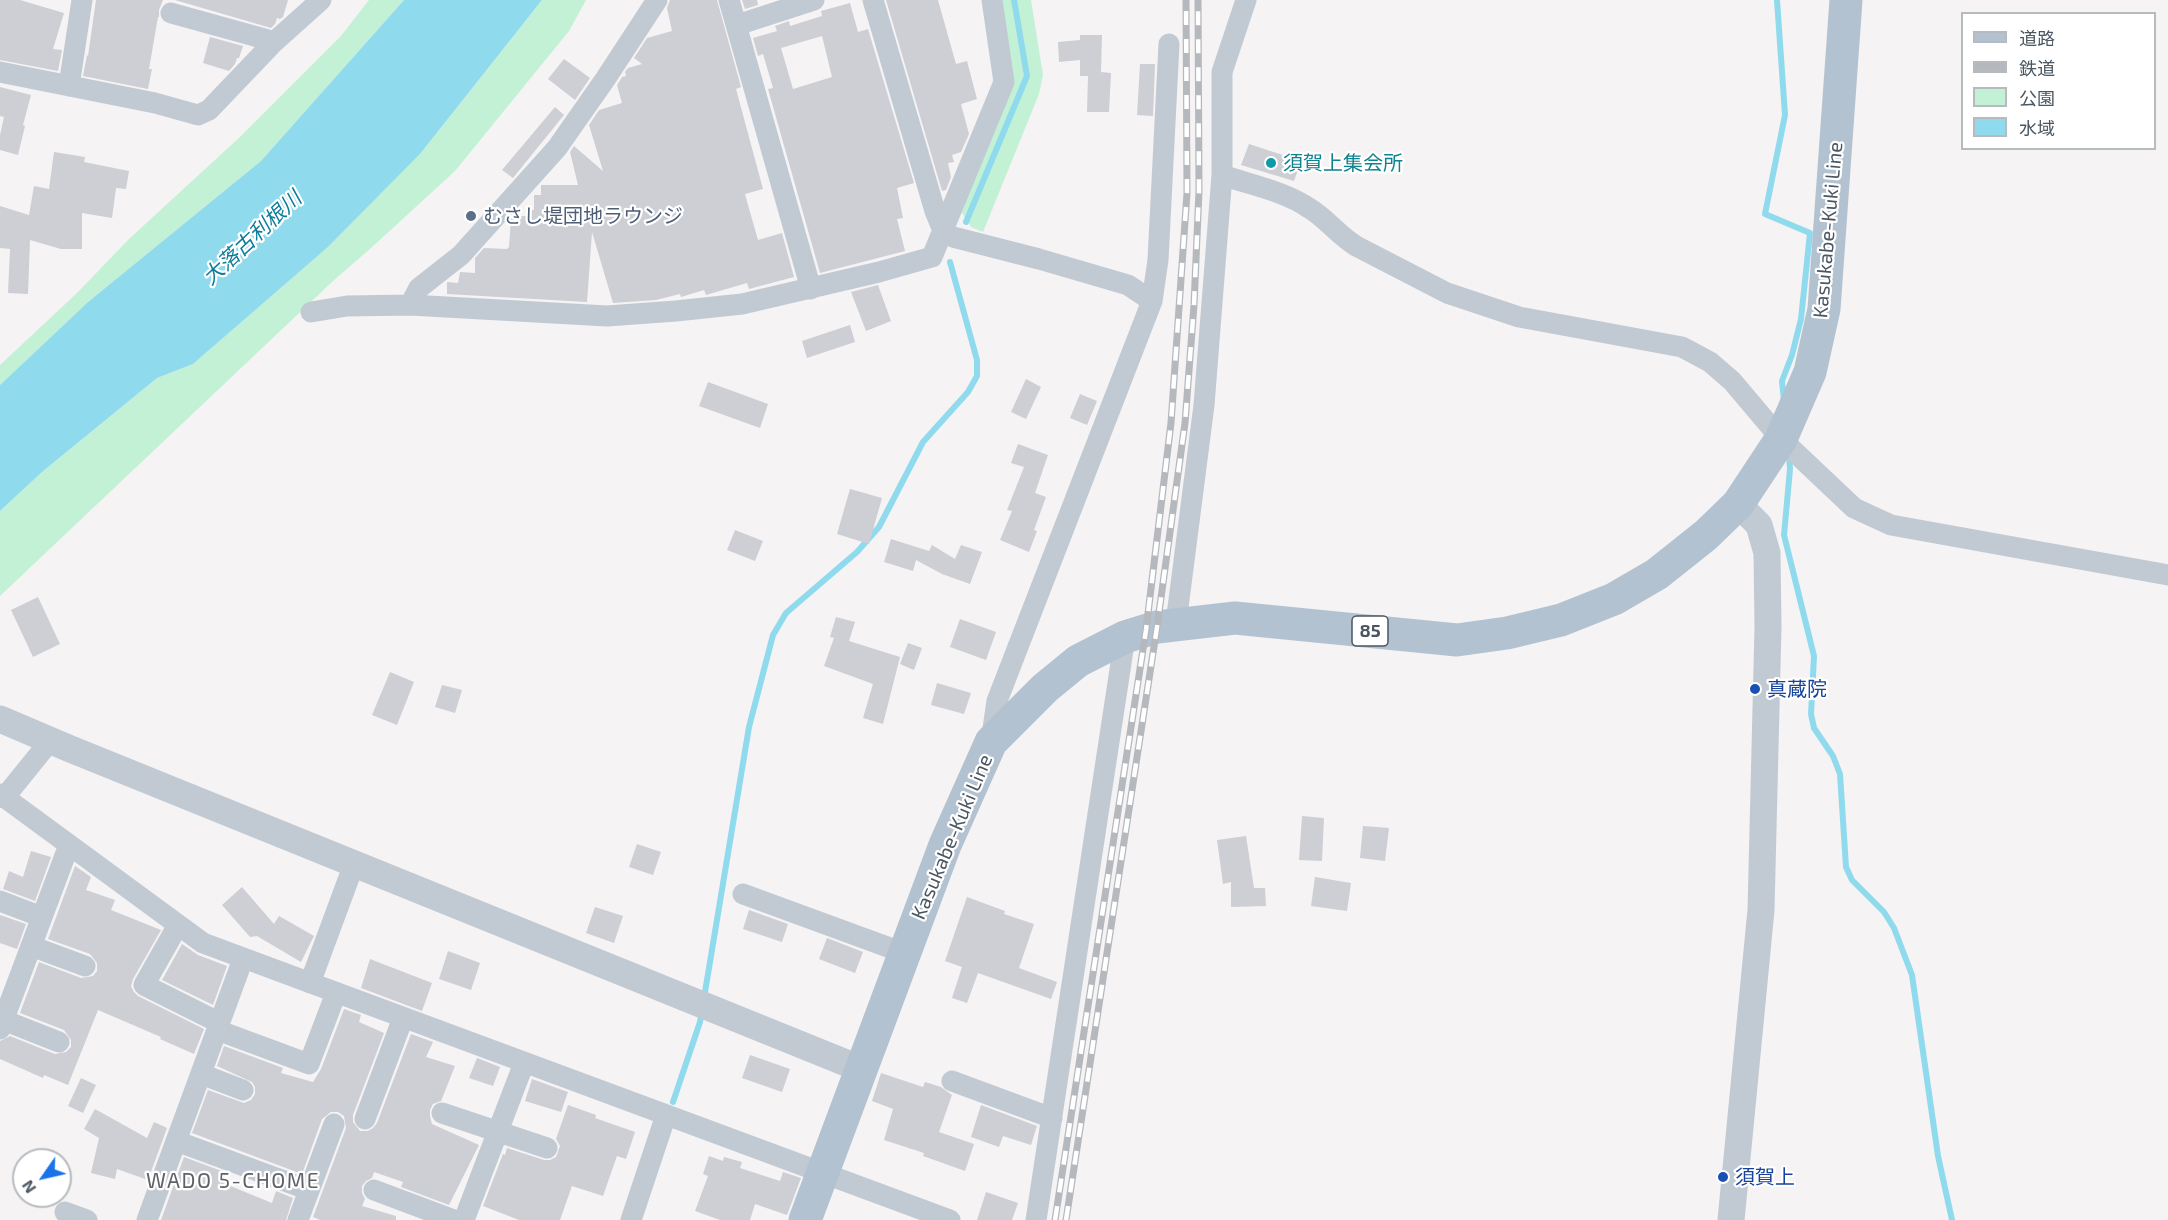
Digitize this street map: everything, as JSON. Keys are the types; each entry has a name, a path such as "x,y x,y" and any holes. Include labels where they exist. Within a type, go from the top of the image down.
{"main road":[{"name":"Kasukabe-Kuki Line","path":"805,1220 945,845 991,742 1045,688 1078,661 1125,637 1156,627 1235,618 1457,639 1507,633 1561,620 1614,599 1657,574 1706,535 1738,504 1780,438 1810,372 1824,309 1846,0"}],"street":[{"path":"69,86 82,0"},
{"path":"0,72 198,115 209,110 273,43 321,0"},
{"path":"410,304 419,288 461,255 557,148 657,0"},
{"path":"729,0 811,288"},
{"path":"737,25 814,0"},
{"path":"873,0 935,211 944,233 1128,285 1152,301"},
{"path":"311,312 347,306 410,304 607,316 742,304 879,272 932,257 944,233 1004,82 992,0"},
{"path":"1176,623 1204,405 1222,175 1222,72 1246,0"},
{"path":"171,13 266,39 273,43"},
{"path":"991,742 997,701 1152,301 1158,260 1169,44"},
{"path":"1222,175 1294,199 1312,209 1344,239 1447,293 1519,318 1682,347 1710,362 1732,381 1780,438 1854,508 1891,525 2168,575"},
{"path":"1731,1220 1761,910 1768,627 1767,552 1759,525 1738,504"},
{"path":"1036,1220 1125,637"},
{"path":"0,719 861,1069"},
{"path":"50,741 2,796 203,944 950,1220"},
{"path":"59,1042 2,1025 8,982 31,946 69,845"},
{"path":"310,983 354,864"},
{"path":"742,894 904,953"},
{"path":"0,901 42,917"},
{"path":"178,925 144,985 218,1026 309,1064 336,993"},
{"path":"31,946 85,966"},
{"path":"147,1220 243,958"},
{"path":"365,1119 403,1018"},
{"path":"464,1220 524,1063"},
{"path":"201,1074 243,1090"},
{"path":"952,1081 1052,1118"},
{"path":"442,1113 546,1148"},
{"path":"631,1220 666,1115"},
{"path":"298,1220 334,1124"},
{"path":"176,1141 309,1191"},
{"path":"374,1190 454,1220"},
{"path":"65,1212 87,1220"}],"green space":[{"path":"369,0 404,0 261,161 88,302 0,385 0,365 77,293 129,239 240,137 341,36"},
{"path":"542,0 586,0 569,31 455,171 333,281 0,596 0,511 42,472 157,378 193,364 328,247 420,154"},
{"path":"999,0 1031,0 1043,75 1039,94 983,232 971,227 959,208 1010,82"}],"water":[{"name":"大落古利根川","path":"404,0 542,0 420,154 328,247 193,364 157,378 42,472 0,511 0,385 88,302 261,161"}],"building":[{"path":"0,0 20,0 64,13 53,49 62,50 58,71 0,60"},
{"path":"96,0 163,0 159,10 149,69 152,69 148,89 83,76"},
{"path":"175,0 288,0 283,17 277,18 271,28"},
{"path":"670,0 717,0 741,87 736,89 763,189 745,194 748,205 758,240 782,233 794,277 749,289 747,283 706,295 704,290 681,297 680,294 656,300 613,303 592,232 587,302 447,294 447,282 458,283 460,272 475,273 475,258 484,248 507,249 509,247 511,218 526,216 527,210 534,210 534,195 541,195 541,185 578,185 570,152 574,146 603,171 589,125 599,110 622,103 617,85 622,77 626,76 625,72 628,68 642,64 634,58 647,38 672,31 667,8"},
{"path":"742,0 757,0 758,5 745,9"},
{"path":"886,0 938,0 956,64 967,61 977,99 961,104 969,134 961,152 952,155 954,162 948,163 951,177 946,190 942,191"},
{"path":"850,3 858,32 868,29 914,183 897,188 903,218 897,219 905,251 820,273 768,89 773,88 763,54 758,56 753,38 777,31 775,26 789,21 790,26 822,16 821,11","holes":["822,36 832,77 793,89 781,48"]},
{"path":"1080,35 1102,35 1101,72 1111,73 1109,112 1087,112 1088,76 1080,76 1080,60 1059,62 1058,42 1080,40"},
{"path":"210,37 243,46 239,58 229,71 203,63"},
{"path":"564,59 590,78 575,100 548,79"},
{"path":"1140,64 1155,64 1153,116 1137,115"},
{"path":"0,87 31,95 18,155 0,150 0,135 4,117 0,116"},
{"path":"555,107 564,115 513,178 502,170"},
{"name":"須賀上集会所","path":"1249,144 1301,161 1294,181 1241,165"},
{"path":"54,152 85,157 84,162 129,171 126,189 116,188 112,218 82,213 82,249 61,249 30,240 28,294 8,293 10,249 0,248 0,206 29,215 34,186 49,189"},
{"path":"878,285 891,321 866,331 851,292"},
{"path":"850,325 855,342 807,358 802,341"},
{"path":"1026,379 1041,387 1026,419 1011,412"},
{"path":"708,382 768,404 760,428 699,406"},
{"path":"1080,394 1097,401 1087,425 1070,418"},
{"path":"1018,444 1048,455 1035,493 1046,497 1029,552 1000,540 1012,511 1007,510 1024,467 1011,463"},
{"path":"850,489 882,498 869,544 837,534"},
{"path":"735,530 763,541 755,561 727,550"},
{"path":"891,539 929,551 932,545 955,559 961,545 982,552 970,584 942,574 916,560 913,571 884,562"},
{"path":"38,597 60,644 33,657 11,610"},
{"path":"836,617 855,622 849,641 900,657 883,724 863,718 873,684 824,666 834,638 830,637"},
{"path":"960,619 996,632 986,660 950,647"},
{"path":"908,643 922,648 914,670 900,664"},
{"path":"390,672 414,682 397,725 372,715"},
{"path":"937,683 971,693 964,714 931,705"},
{"path":"442,685 462,690 455,713 435,707"},
{"path":"1302,816 1324,818 1322,861 1299,860"},
{"path":"1363,826 1389,828 1385,861 1360,858"},
{"path":"1246,836 1254,888 1265,888 1266,906 1231,907 1231,882 1223,884 1217,840"},
{"path":"637,844 661,852 653,875 629,867"},
{"path":"31,851 51,857 35,901 3,889 9,871 23,877"},
{"path":"75,866 91,877 86,890 115,900 111,910 161,930 131,986 138,996 204,1029 194,1054 98,1010 68,1085 44,1075 43,1078 0,1059 0,1041 10,1036 55,1054 66,1052 71,1047 71,1040 64,1030 20,1013 39,962 81,978 93,976 97,971 97,963 90,954 48,939"},
{"path":"1315,877 1351,883 1347,911 1311,906"},
{"path":"242,887 274,924 279,916 314,936 301,962 257,936 250,937 222,905"},
{"path":"967,897 1005,911 1004,914 1034,924 1019,968 1057,982 1051,999 978,973 967,1003 952,998 962,967 945,961"},
{"path":"595,907 623,916 614,943 586,933"},
{"path":"749,910 788,924 782,942 743,929"},
{"path":"0,915 26,924 17,949 0,943"},
{"path":"827,938 863,952 855,973 819,959"},
{"path":"182,944 198,955 227,966 213,1005 162,980"},
{"path":"448,951 480,963 471,990 439,979"},
{"path":"370,959 432,983 422,1011 361,988"},
{"path":"344,1009 361,1015 359,1022 384,1033 353,1115 353,1122 360,1131 368,1131 377,1123 411,1034 433,1042 426,1057 455,1066 441,1101 433,1104 430,1110 432,1124 479,1145 449,1205 401,1187 403,1182 374,1172 372,1178 362,1186 365,1199 362,1206 396,1216 396,1220 320,1220 313,1217 346,1128 344,1116 338,1112 331,1112 322,1119 302,1174 192,1133 208,1090 244,1103 251,1100 255,1094 252,1082 217,1066 224,1046 283,1068 281,1073 313,1082 321,1069"},
{"path":"750,1055 790,1069 782,1092 742,1078"},
{"path":"477,1058 500,1067 493,1086 469,1078"},
{"path":"881,1073 923,1087 925,1082 941,1087 952,1095 939,1132 974,1144 965,1171 923,1156 924,1153 884,1140 893,1109 872,1101"},
{"path":"81,1078 96,1085 83,1113 68,1106"},
{"path":"532,1079 568,1092 561,1112 525,1101"},
{"path":"568,1105 596,1115 595,1118 635,1132 626,1159 617,1156 603,1196 572,1186 560,1220 519,1220 483,1206 507,1148 544,1160 556,1157 560,1146 556,1139"},
{"path":"981,1105 1037,1126 1031,1145 1003,1136 999,1147 971,1137"},
{"path":"95,1109 147,1138 154,1122 167,1128 148,1180 117,1169 115,1179 91,1173 99,1138 84,1129"},
{"path":"709,1156 723,1161 724,1157 742,1162 740,1168 780,1181 783,1172 801,1178 787,1215 755,1204 750,1220 720,1220 695,1211 708,1176 703,1174"},
{"path":"184,1157 227,1173 223,1183 272,1203 276,1191 293,1198 286,1220 161,1220"},
{"path":"986,1192 1018,1203 1012,1220 977,1220"}],"waterway":[{"path":"966,222 1027,76 1014,0"},
{"path":"1777,0 1785,115 1765,214 1810,233 1801,319 1792,355 1782,381 1784,401"},
{"path":"704,998 749,727 773,635 786,613 857,552 879,527 923,442 968,392 977,376 977,360 950,262"},
{"path":"1789,456 1790,469 1784,535 1814,656 1811,714 1814,728 1833,756 1840,774 1846,867 1852,880 1884,912 1894,928 1912,975 1938,1156 1952,1220"},
{"path":"673,1102 702,1011"}],"railway":[{"path":"1055,1220 1146,630 1171,423 1187,193 1186,0"},
{"path":"1066,1220 1157,627 1185,423 1194,305 1199,191 1198,0"}],"place":[{"name":"須賀上集会所","path":"1271,163"},
{"name":"むさし堤団地ラウンジ","path":"471,216"},
{"name":"真蔵院","path":"1755,689"},
{"name":"須賀上","path":"1723,1177"}],"district":[{"name":"WADO 5-CHOME","path":"233,1181"}]}
